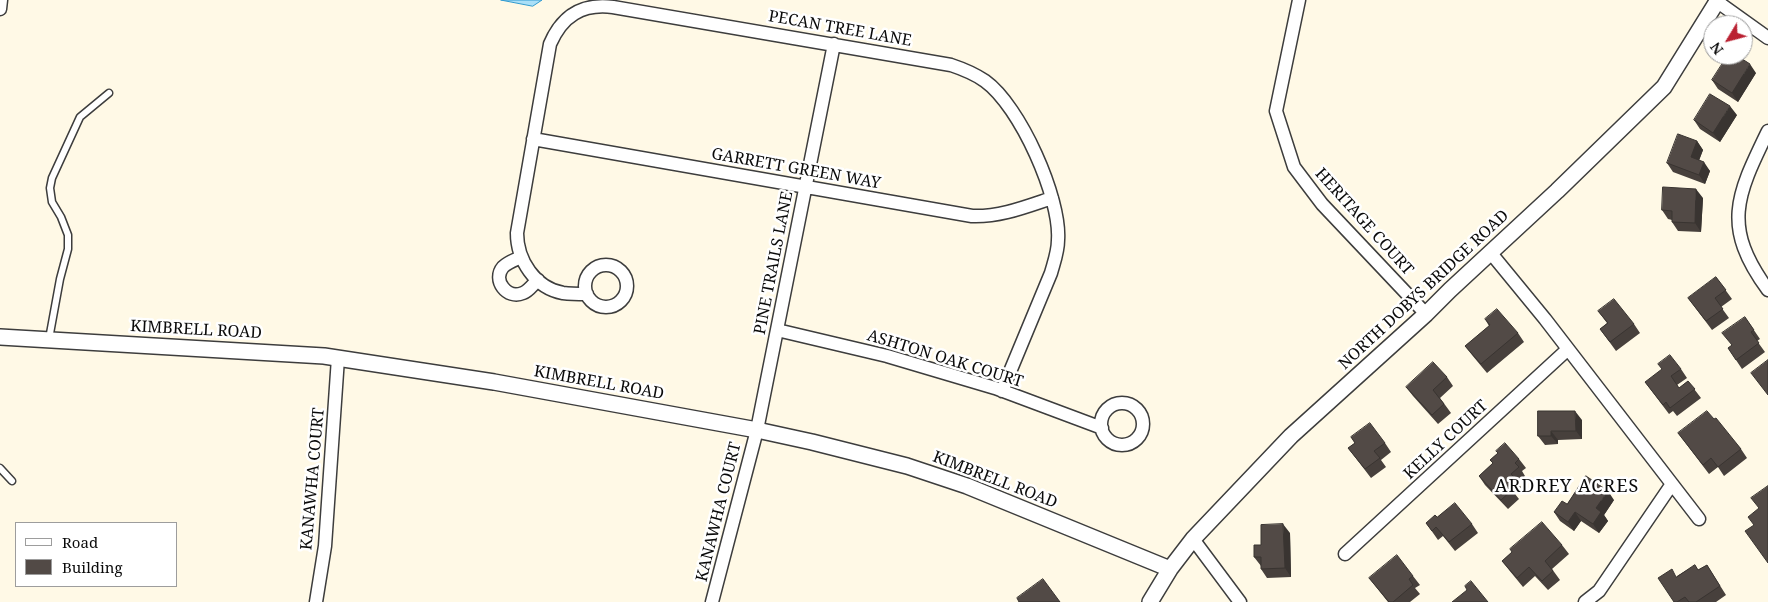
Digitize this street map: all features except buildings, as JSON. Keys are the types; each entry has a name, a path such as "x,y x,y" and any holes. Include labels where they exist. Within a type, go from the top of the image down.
{"street":[{"path":"0,9 1,0"},
{"name":"HERITAGE COURT","path":"1299,0 1276,111 1294,167 1322,204 1426,314"},
{"path":"1717,0 1768,38"},
{"name":"NORTH DOBYS BRIDGE ROAD","path":"1150,602 1170,569 1193,539 1291,436 1426,314 1664,87 1717,0"},
{"name":"PECAN TREE LANE","path":"587,294 550,289 530,272 521,257 517,244 517,233 550,44 562,24 569,17 584,9 602,6 613,7 951,64 985,81 1009,105 1022,125 1040,166 1057,218 1058,239 1056,255 1002,391"},
{"name":"PINE TRAILS LANE","path":"757,430 834,44"},
{"path":"1768,131 1740,196 1738,225 1744,248 1753,270 1768,290"},
{"name":"GARRETT GREEN WAY","path":"533,139 972,216 986,216 1016,210 1052,198"},
{"path":"1490,252 1568,349 1698,520"},
{"path":"521,257 508,264 501,271 499,276 501,286 514,295 525,292 538,280"},
{"name":"ASHTON OAK COURT","path":"777,330 887,356 1002,391 1102,428"},
{"name":"KIMBRELL ROAD","path":"0,337 324,356 494,382 757,430 907,466 967,486 1170,569"},
{"name":"KELLY COURT","path":"1345,554 1568,349"},
{"name":"KANAWHA COURT","path":"316,602 325,546 338,358"},
{"name":"KANAWHA COURT","path":"712,602 757,430"},
{"path":"1585,602 1599,591 1672,484"},
{"path":"1193,539 1240,602"}],"lane":[{"path":"49,339 68,249 68,235 61,217 52,202 50,188 52,178 80,117 109,93"},
{"path":"0,468 12,481"}],"water":[{"path":"501,0 542,0 533,6"}],"district":[{"name":"ARDREY ACRES","path":"1567,487"}]}
